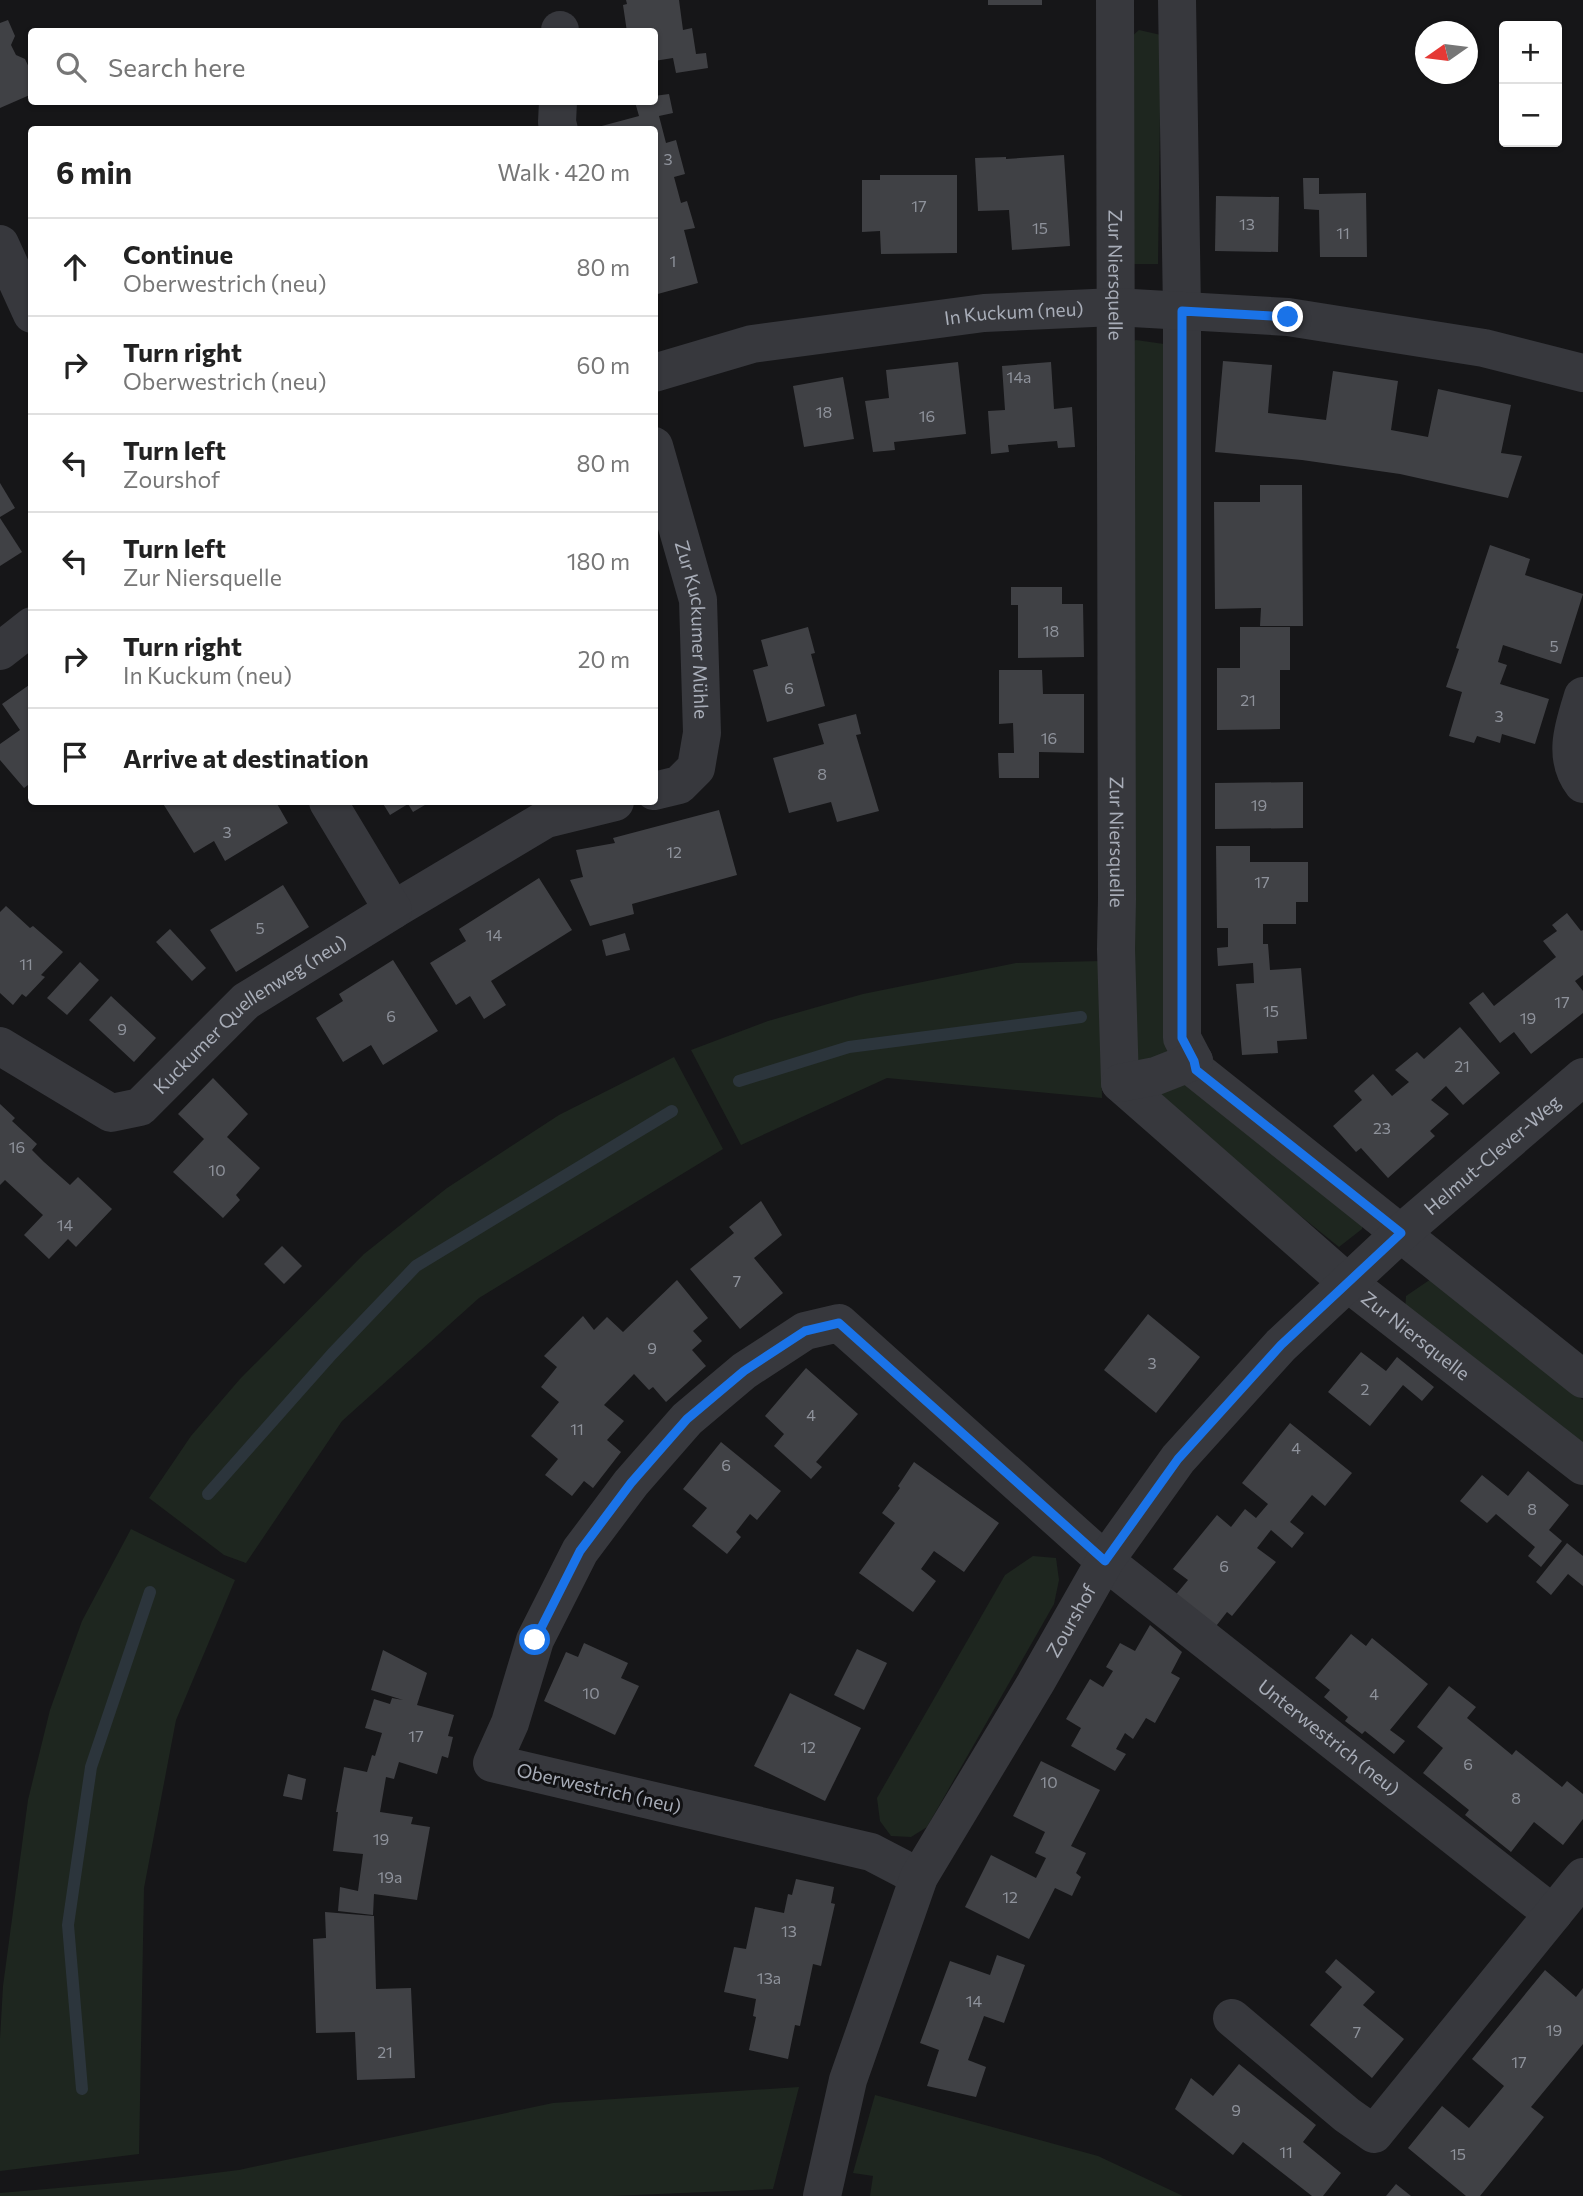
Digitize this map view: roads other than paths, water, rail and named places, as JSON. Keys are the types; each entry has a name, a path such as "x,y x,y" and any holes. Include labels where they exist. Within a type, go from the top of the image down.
{"street":[{"name":"Zur Niersquelle","path":"1115,0 1116,948 1120,1083 1348,1283 1583,1466"},
{"path":"1177,0 1182,311 1182,1038 1196,1070 1583,1379"},
{"path":"558,105 558,126"},
{"path":"0,244 28,305"},
{"name":"In Kuckum (neu)","path":"658,372 752,344 984,313 1115,307 1288,317 1471,346 1583,373"},
{"name":"Zur Kuckumer Mühle","path":"658,460 698,600 702,733 696,768 679,785 658,790"},
{"path":"0,651 28,629"},
{"path":"1583,696 1573,728 1570,755 1583,784"},
{"path":"330,805 393,910 546,819 603,805"},
{"name":"Kuckumer Quellenweg (neu)","path":"0,1046 111,1113 140,1107 246,1002 393,910"},
{"path":"1120,1083 1156,1076 1194,1061"},
{"name":"Helmut-Clever-Weg","path":"1401,1233 1583,1077"},
{"name":"Zourshof","path":"822,2196 848,2080 919,1877 1105,1561 1178,1459 1281,1345 1401,1233"},
{"name":"Oberwestrich (neu)","path":"919,1877 871,1852 492,1763 510,1723 535,1640 580,1551 631,1483 687,1419 744,1371 805,1331 839,1323 1105,1561"},
{"name":"Unterwestrich (neu)","path":"1105,1561 1553,1914"},
{"path":"1231,2018 1347,2115 1374,2134 1583,1877"}],"waterway":[{"path":"739,1081 849,1047 1081,1017"},
{"path":"208,1494 332,1354 416,1266 672,1111"},
{"path":"82,2089 68,1925 91,1767 150,1592"}]}
